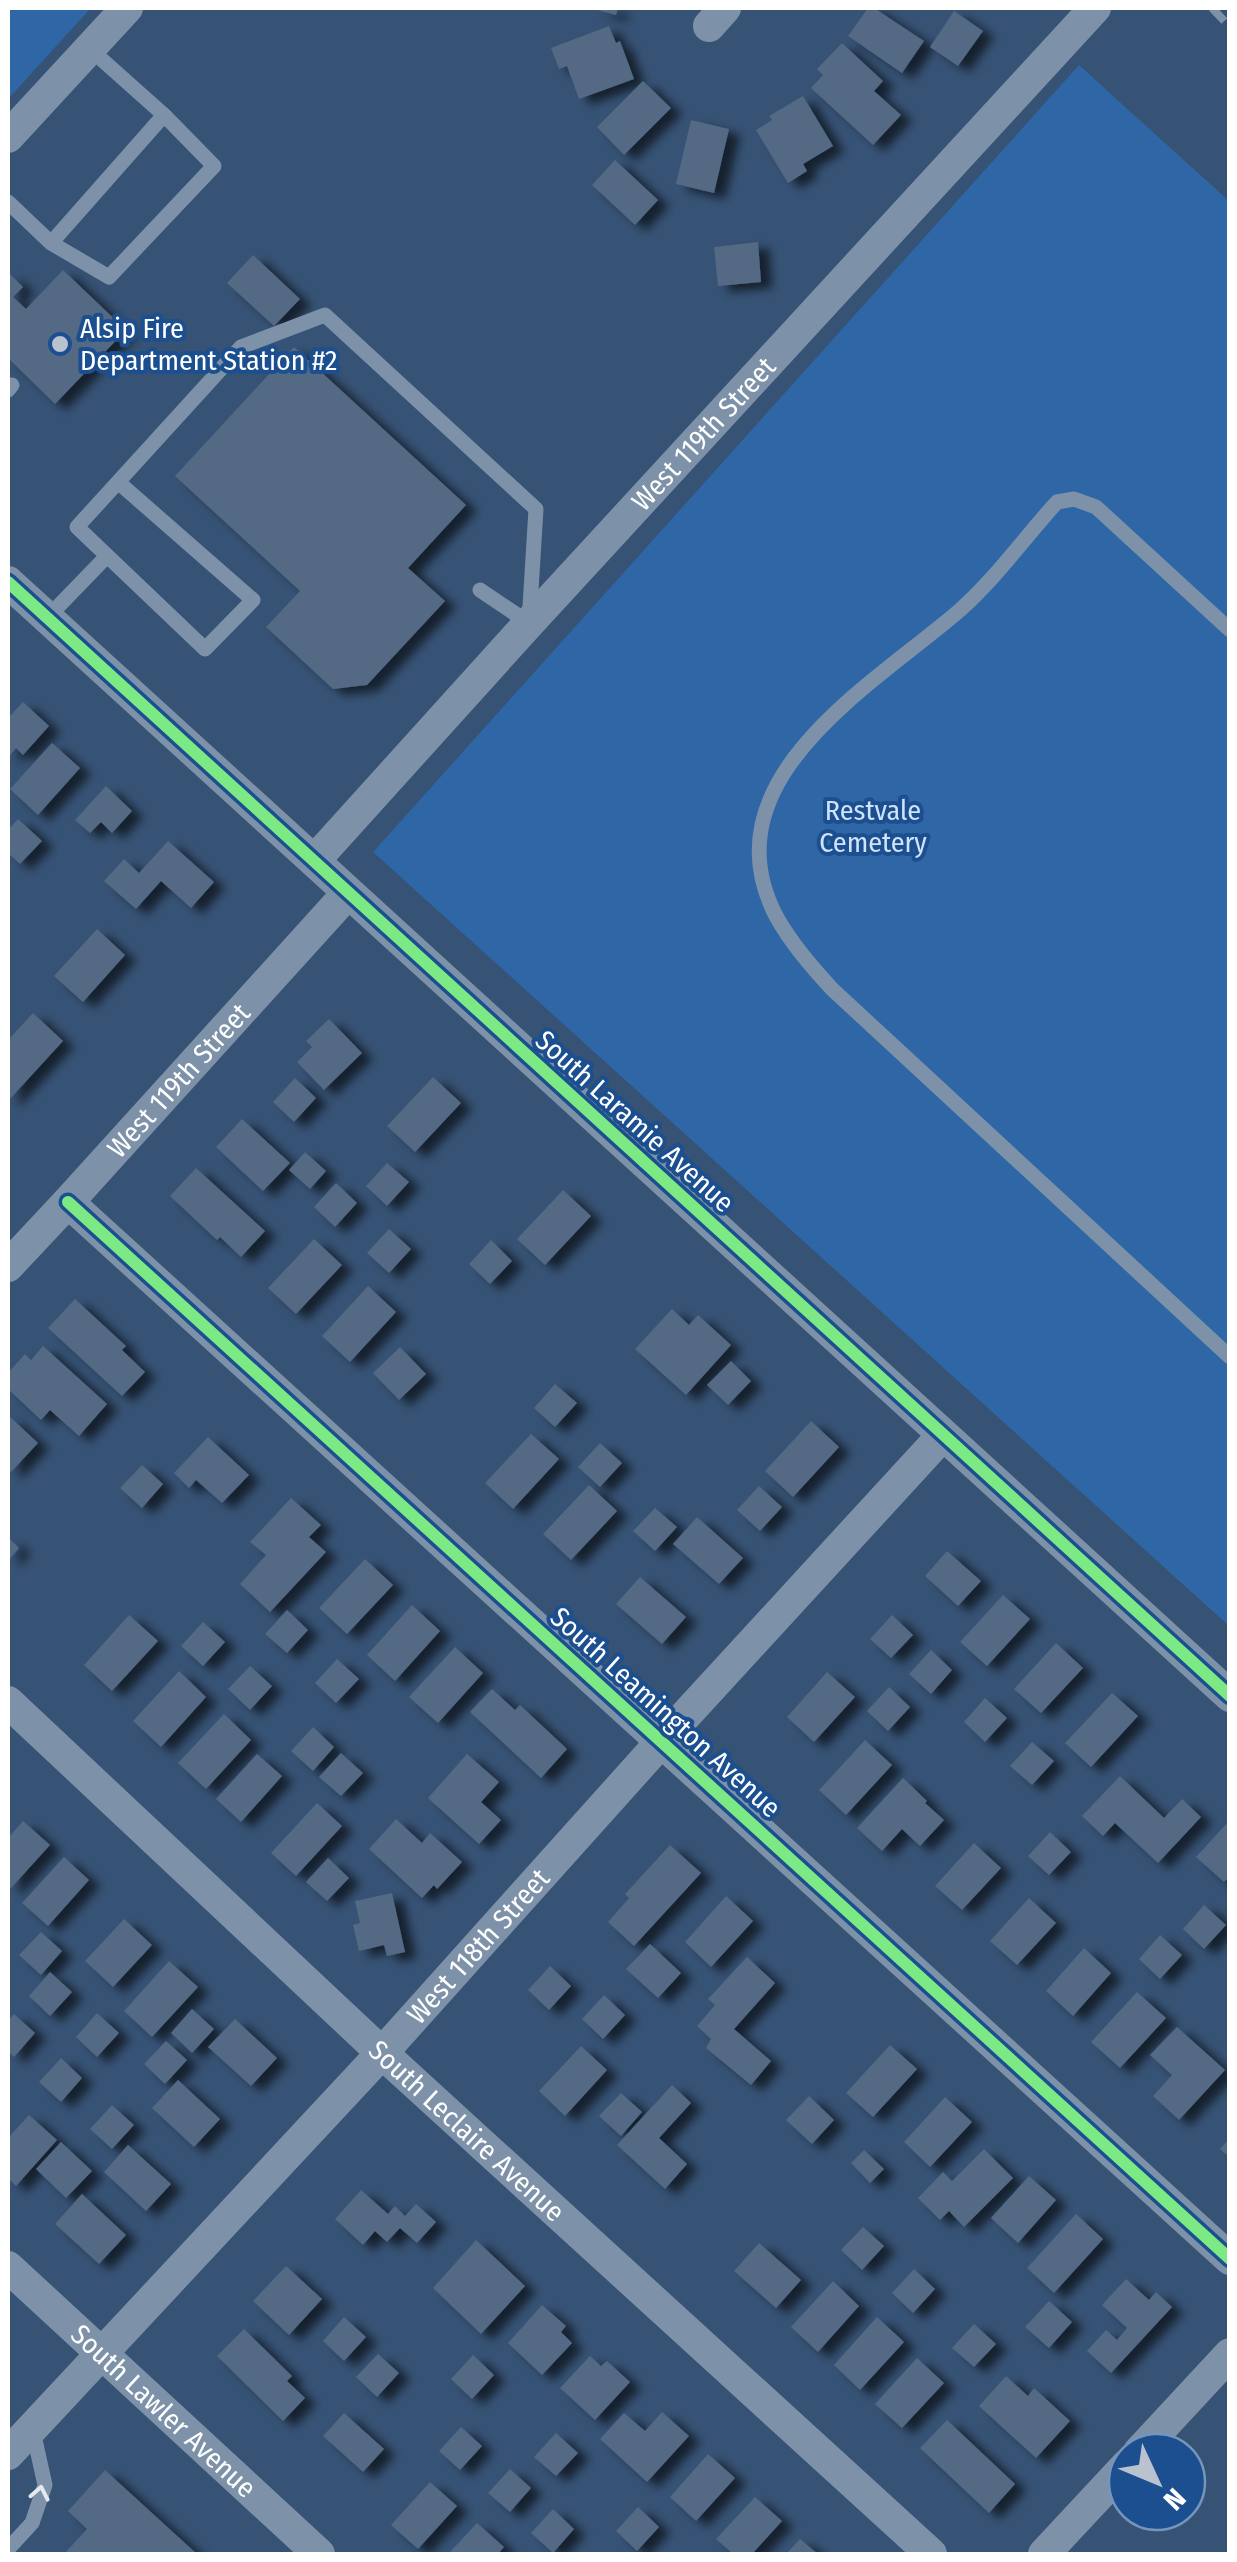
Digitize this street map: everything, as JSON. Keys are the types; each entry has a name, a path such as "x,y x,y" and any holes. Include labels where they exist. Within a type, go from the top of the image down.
{"street":[{"path":"8,137 127,8"},
{"name":"West 119th Street","path":"314,861 1095,8"},
{"name":"South Laramie Avenue","path":"8,582 1230,1696"},
{"name":"West 119th Street","path":"8,1266 348,893"},
{"name":"South Leamington Avenue","path":"68,1202 1230,2259"},
{"name":"West 118th Street","path":"8,2454 382,2054 943,1435"},
{"name":"South Leclaire Avenue","path":"8,1702 382,2054 931,2554"},
{"name":"South Lawler Avenue","path":"8,2267 319,2554"},
{"path":"1158,2432 1230,2354"},
{"path":"1044,2554 1107,2486"}],"lane":[{"path":"8,202 51,243 109,277 214,166 90,49"},
{"path":"51,243 164,115"},
{"path":"118,482 253,600 205,649 76,527 241,347 325,315 536,509 529,624"},
{"path":"1230,630 1096,506 1074,499 1057,502 963,607 824,722 801,747 779,779 766,810 759,847 764,882 775,914 799,952 832,989 1230,1358"},
{"path":"47,618 107,556"},
{"path":"480,590 529,624"},
{"path":"8,2549 32,2522 45,2484 32,2428"}],"green space":[{"path":"8,8 91,8 8,99"},
{"name":"Restvale Cemetery","path":"1079,65 1229,201 1229,1626 373,852"}],"building":[{"path":"590,8 618,8 616,15"},
{"path":"868,8 874,8 924,41 902,73 848,36"},
{"path":"954,11 983,31 958,66 930,47"},
{"path":"609,26 616,43 620,41 634,79 579,99 567,66 559,69 551,48"},
{"path":"842,43 883,81 874,91 901,115 873,145 811,88 823,75 817,69"},
{"path":"643,81 671,108 624,155 597,127"},
{"path":"803,96 833,146 803,164 807,171 788,183 756,130 772,120 769,116"},
{"path":"691,120 729,129 714,193 676,184"},
{"path":"615,160 658,200 635,225 592,185"},
{"path":"758,242 761,282 718,286 714,247"},
{"path":"253,255 300,299 274,326 227,283"},
{"name":"Alsip Fire Department Station #2","path":"63,270 126,330 55,404 8,358 8,272 23,287 13,297 26,309"},
{"path":"294,347 466,505 408,568 445,601 367,685 333,689 266,627 300,591 175,476"},
{"path":"23,702 49,726 23,755 16,748 8,758 8,718"},
{"path":"52,743 80,768 38,815 10,789"},
{"path":"106,786 132,811 112,833 101,822 90,833 75,820"},
{"path":"18,819 42,841 20,864 8,853 8,830"},
{"path":"168,841 214,882 191,908 161,881 136,909 104,881 124,859 139,873"},
{"path":"97,929 125,955 83,1002 54,976"},
{"path":"33,1013 63,1041 8,1101 8,1040"},
{"path":"329,1019 362,1053 324,1090 297,1062 312,1047 306,1041"},
{"path":"433,1077 461,1103 415,1152 387,1126"},
{"path":"295,1078 316,1098 294,1122 273,1102"},
{"path":"242,1119 290,1163 263,1191 216,1147"},
{"path":"305,1152 326,1171 310,1189 289,1170"},
{"path":"387,1163 409,1182 387,1206 366,1186"},
{"path":"196,1168 265,1231 241,1257 170,1196"},
{"path":"336,1183 357,1203 335,1227 314,1207"},
{"path":"563,1190 591,1216 545,1265 517,1239"},
{"path":"389,1229 411,1249 389,1273 367,1253"},
{"path":"314,1239 342,1265 296,1314 268,1288"},
{"path":"491,1240 512,1261 490,1284 469,1264"},
{"path":"368,1286 396,1312 350,1362 322,1336"},
{"path":"75,1299 126,1346 122,1350 145,1372 122,1396 48,1328"},
{"path":"672,1309 689,1325 698,1315 731,1345 686,1395 635,1349"},
{"path":"43,1346 107,1404 79,1436 50,1410 41,1420 8,1389 8,1373 25,1354 31,1360"},
{"path":"400,1347 426,1374 399,1400 373,1373"},
{"path":"731,1361 751,1381 728,1405 707,1385"},
{"path":"555,1384 577,1403 555,1427 534,1408"},
{"path":"8,1415 38,1443 11,1472 8,1468"},
{"path":"811,1421 839,1447 793,1497 765,1471"},
{"path":"531,1434 559,1459 513,1509 485,1483"},
{"path":"208,1437 249,1475 222,1503 196,1480 189,1488 174,1473"},
{"path":"600,1443 622,1463 600,1487 578,1467"},
{"path":"142,1465 163,1484 142,1508 120,1488"},
{"path":"589,1485 617,1511 571,1560 543,1534"},
{"path":"759,1486 782,1507 760,1531 737,1510"},
{"path":"291,1498 321,1525 309,1537 326,1552 270,1612 240,1584 266,1555 250,1542"},
{"path":"655,1508 677,1527 655,1551 633,1531"},
{"path":"697,1517 743,1558 719,1584 673,1544"},
{"path":"8,1537 19,1548 8,1561"},
{"path":"947,1551 981,1581 958,1606 925,1576"},
{"path":"365,1559 393,1585 347,1634 319,1608"},
{"path":"640,1577 686,1617 662,1644 616,1604"},
{"path":"1003,1595 1030,1619 987,1666 960,1642"},
{"path":"412,1605 440,1631 395,1681 367,1655"},
{"path":"287,1610 308,1630 287,1653 265,1634"},
{"path":"129,1615 158,1641 112,1691 84,1665"},
{"path":"892,1615 913,1635 891,1658 870,1639"},
{"path":"203,1622 225,1642 203,1666 181,1646"},
{"path":"1056,1643 1083,1668 1041,1713 1014,1689"},
{"path":"455,1647 483,1673 438,1723 409,1697"},
{"path":"931,1650 952,1670 931,1694 909,1674"},
{"path":"337,1659 359,1679 336,1703 315,1683"},
{"path":"250,1666 272,1686 250,1710 228,1689"},
{"path":"179,1671 206,1697 161,1747 133,1721"},
{"path":"827,1672 855,1697 814,1742 787,1717"},
{"path":"889,1687 910,1707 888,1731 867,1711"},
{"path":"492,1689 515,1710 520,1705 567,1749 541,1778 470,1712"},
{"path":"1112,1693 1138,1716 1091,1767 1065,1743"},
{"path":"985,1698 1007,1718 985,1742 964,1722"},
{"path":"224,1714 251,1740 206,1789 178,1763"},
{"path":"313,1727 334,1747 313,1771 291,1751"},
{"path":"865,1740 892,1765 846,1815 819,1790"},
{"path":"1032,1742 1054,1761 1032,1785 1010,1766"},
{"path":"341,1753 363,1773 341,1796 319,1777"},
{"path":"257,1754 282,1776 241,1822 216,1799"},
{"path":"467,1754 499,1782 481,1802 501,1820 479,1844 428,1798"},
{"path":"1120,1776 1164,1818 1182,1799 1201,1817 1158,1863 1115,1823 1103,1836 1082,1816"},
{"path":"903,1778 944,1820 920,1846 902,1829 882,1851 857,1828"},
{"path":"317,1803 342,1826 296,1876 271,1853"},
{"path":"396,1819 422,1843 430,1833 462,1862 437,1889 434,1885 422,1898 369,1849"},
{"path":"1230,1820 1230,1876 1224,1882 1196,1857"},
{"path":"23,1821 50,1845 11,1888 8,1838"},
{"path":"1050,1832 1071,1852 1049,1875 1028,1856"},
{"path":"974,1843 1001,1868 962,1910 935,1886"},
{"path":"670,1845 701,1873 634,1946 608,1922 629,1898 625,1894"},
{"path":"64,1857 89,1880 48,1926 22,1903"},
{"path":"328,1858 349,1878 327,1901 306,1882"},
{"path":"392,1893 405,1952 387,1956 384,1945 359,1951 353,1925 360,1923 355,1901"},
{"path":"726,1896 753,1921 711,1967 685,1942"},
{"path":"1029,1898 1056,1923 1017,1965 990,1941"},
{"path":"1204,1905 1226,1925 1204,1949 1183,1929"},
{"path":"124,1919 152,1945 113,1987 85,1961"},
{"path":"41,1932 62,1951 41,1975 19,1955"},
{"path":"1160,1935 1182,1955 1160,1979 1139,1959"},
{"path":"650,1944 681,1973 658,1998 626,1969"},
{"path":"1084,1948 1111,1973 1073,2016 1046,1991"},
{"path":"747,1957 775,1983 734,2029 771,2061 751,2085 706,2048 711,2039 697,2026 715,2005 708,1999"},
{"path":"169,1961 198,1987 152,2037 124,2011"},
{"path":"550,1966 571,1986 549,2010 528,1990"},
{"path":"50,1972 72,1992 50,2016 29,1996"},
{"path":"1137,1992 1166,2018 1120,2068 1091,2042"},
{"path":"604,1995 625,2015 603,2039 582,2019"},
{"path":"192,2009 214,2029 192,2053 171,2033"},
{"path":"97,2013 119,2033 97,2057 76,2037"},
{"path":"14,2014 35,2033 14,2057 8,2051 8,2021"},
{"path":"235,2019 277,2058 251,2086 208,2047"},
{"path":"1177,2027 1225,2070 1179,2120 1153,2096 1172,2075 1150,2055"},
{"path":"166,2041 187,2060 165,2084 144,2064"},
{"path":"890,2045 917,2069 873,2117 846,2093"},
{"path":"581,2046 607,2070 565,2116 539,2091"},
{"path":"61,2058 82,2078 61,2102 39,2082"},
{"path":"178,2080 220,2119 194,2147 152,2108"},
{"path":"672,2085 691,2103 659,2138 687,2164 665,2189 617,2145"},
{"path":"621,2093 642,2112 621,2136 599,2116"},
{"path":"809,2096 834,2120 812,2144 786,2120"},
{"path":"945,2097 972,2122 930,2167 904,2142"},
{"path":"112,2105 134,2125 112,2149 90,2129"},
{"path":"29,2115 57,2140 16,2186 8,2178 8,2138"},
{"path":"1230,2138 1230,2158 1220,2149"},
{"path":"61,2142 92,2171 66,2198 36,2169"},
{"path":"128,2145 171,2184 146,2211 104,2172"},
{"path":"984,2149 1013,2178 964,2227 949,2211 940,2220 918,2198 943,2172 952,2181"},
{"path":"864,2150 884,2169 870,2183 851,2163"},
{"path":"1029,2176 1056,2200 1018,2243 991,2218"},
{"path":"361,2190 388,2214 395,2206 405,2216 416,2204 436,2222 417,2243 400,2228 387,2242 375,2231 363,2245 335,2219"},
{"path":"82,2194 126,2235 99,2264 55,2224"},
{"path":"1076,2214 1103,2239 1054,2293 1027,2268"},
{"path":"863,2227 884,2246 862,2270 841,2250"},
{"path":"476,2240 525,2286 481,2334 433,2288"},
{"path":"759,2243 801,2280 776,2308 734,2271"},
{"path":"286,2266 322,2299 289,2335 253,2301"},
{"path":"914,2269 935,2289 913,2313 892,2293"},
{"path":"1126,2279 1149,2300 1156,2292 1172,2307 1111,2373 1087,2351 1106,2330 1117,2340 1127,2328 1102,2305"},
{"path":"833,2281 859,2306 818,2352 791,2327"},
{"path":"1049,2301 1072,2322 1049,2348 1025,2327"},
{"path":"542,2305 566,2326 561,2332 572,2343 542,2375 508,2343"},
{"path":"344,2317 366,2337 344,2361 323,2341"},
{"path":"877,2317 904,2342 860,2390 834,2365"},
{"path":"974,2324 996,2344 974,2367 952,2348"},
{"path":"244,2329 292,2376 287,2381 305,2398 283,2421 217,2356"},
{"path":"378,2354 399,2373 377,2397 356,2377"},
{"path":"473,2355 494,2375 472,2399 451,2379"},
{"path":"590,2356 601,2366 607,2361 630,2382 595,2420 560,2388"},
{"path":"917,2358 944,2383 902,2428 875,2404"},
{"path":"1006,2376 1028,2396 1034,2388 1070,2421 1036,2458 979,2406"},
{"path":"662,2412 689,2436 647,2482 600,2439 624,2413 645,2431"},
{"path":"344,2413 384,2449 363,2472 323,2436"},
{"path":"947,2420 1015,2484 989,2513 920,2448"},
{"path":"461,2427 482,2446 460,2470 439,2451"},
{"path":"556,2433 578,2453 556,2476 534,2457"},
{"path":"708,2454 735,2478 696,2521 670,2497"},
{"path":"510,2469 531,2488 510,2512 488,2493"},
{"path":"105,2470 197,2554 64,2554 87,2529 68,2511"},
{"path":"430,2482 457,2506 418,2549 391,2525"},
{"path":"755,2497 782,2521 752,2554 733,2554 716,2539"},
{"path":"638,2507 659,2527 637,2551 616,2531"},
{"path":"553,2509 574,2529 553,2553 531,2533"},
{"path":"477,2523 504,2547 498,2554 448,2554"},
{"path":"800,2539 818,2554 786,2554"}],"railway":[{"path":"1212,8 1230,27"}],"cycle path":[{"path":"8,582 1230,1696"},
{"path":"68,1202 1230,2259"}],"place":[{"name":"Alsip Fire Department Station #2","path":"60,344"}]}
